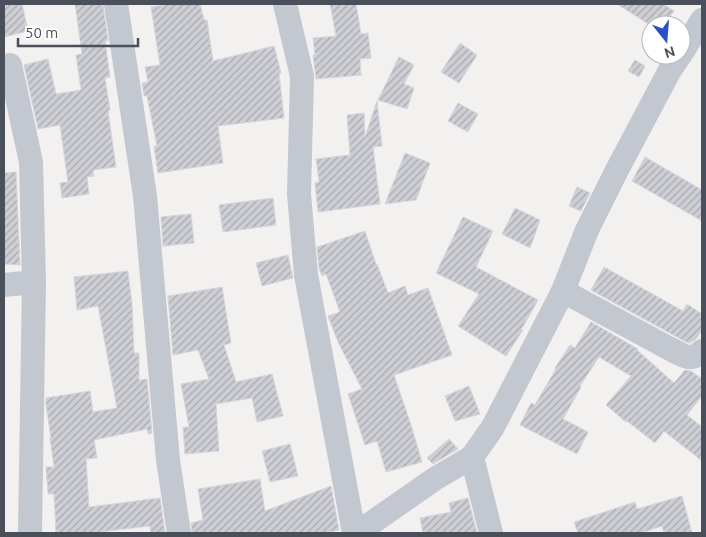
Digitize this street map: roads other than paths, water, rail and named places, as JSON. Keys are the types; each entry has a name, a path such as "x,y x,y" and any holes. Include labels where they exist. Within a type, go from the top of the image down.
{"street":[{"path":"116,4 145,196 168,460 179,533"},
{"path":"285,4 302,76 299,194 306,275 355,533 436,478 472,457 493,428 563,291 587,230 673,65"},
{"path":"694,4 702,9"},
{"path":"691,38 702,20"},
{"path":"10,65 31,162 34,282 30,533"},
{"path":"4,284 34,282"},
{"path":"563,291 690,358 702,351"},
{"path":"472,457 490,533"}]}
